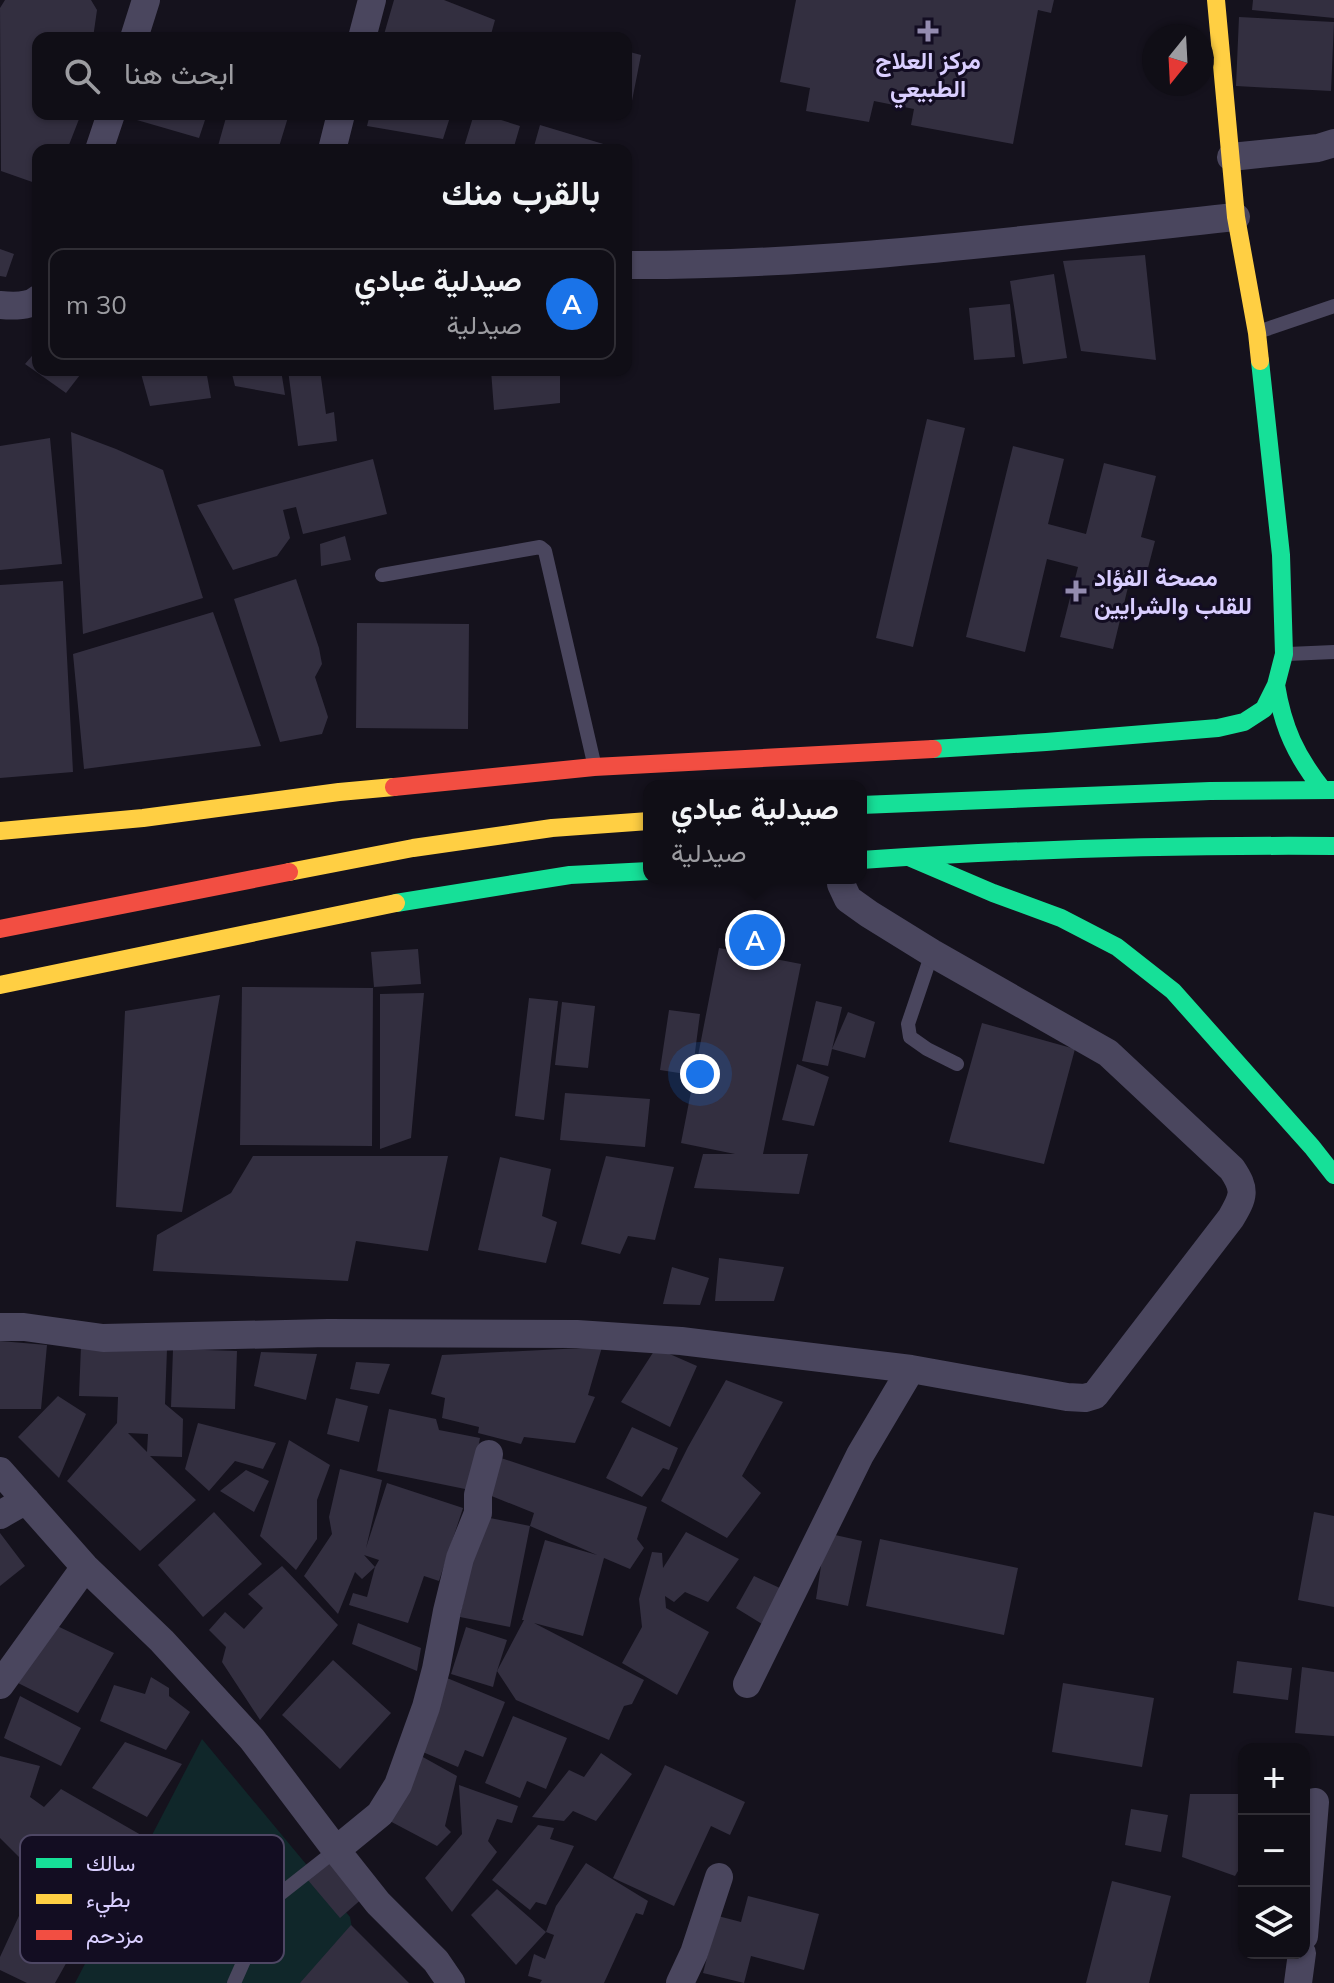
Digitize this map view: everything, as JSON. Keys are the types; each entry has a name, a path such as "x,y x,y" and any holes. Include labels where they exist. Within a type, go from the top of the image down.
{"main road":[{"path":"0,831 143,818 339,792 594,767 1031,743 1218,728 1244,722 1264,709 1276,685 1284,654 1281,555 1257,333 1236,217 1216,0"},
{"path":"1276,685 1280,714 1290,742 1304,767 1328,790"},
{"path":"867,805 1210,791 1328,790"},
{"path":"0,929 413,848 552,828 643,821"},
{"path":"867,860 992,851 1226,845 1334,846"},
{"path":"911,858 1061,918 1117,947 1173,991 1334,1175"},
{"path":"0,985 418,898 570,875 643,871"}],"street":[{"path":"136,32 146,0"},
{"path":"364,32 372,0"},
{"path":"101,144 109,120"},
{"path":"334,144 340,120"},
{"path":"1231,157 1318,148 1334,143"},
{"path":"632,265 835,258 1236,217"},
{"path":"0,305 32,303"},
{"path":"0,1327 24,1327 103,1338 328,1333 577,1334 681,1341 911,1369 1067,1397 1095,1395 1231,1218 1240,1202 1242,1184 1232,1169 1108,1053 869,914 848,899 841,884"},
{"path":"747,1684 860,1455 911,1369"},
{"path":"336,1850 380,1814 398,1785 426,1707 456,1572 478,1513 478,1495 489,1454"},
{"path":"0,1471 85,1567 162,1641 252,1739 378,1903 436,1961 451,1983"},
{"path":"0,1515 26,1500"},
{"path":"0,1685 85,1567"},
{"path":"1310,1921 1321,1893 1315,1802"},
{"path":"680,1983 694,1953 719,1877"},
{"path":"1298,1983 1301,1959"}],"lane":[{"path":"1257,333 1334,306"},
{"path":"382,575 540,547 545,551 594,767"},
{"path":"1284,654 1334,652"},
{"path":"932,953 908,1024 910,1037 957,1064"},
{"path":"284,1891 336,1850"},
{"path":"234,1983 243,1963"}],"green space":[{"path":"202,1739 282,1835 152,1835"},
{"path":"284,1838 350,1917 362,1983 75,1983 85,1963 284,1963"}],"building":[{"path":"5,0 91,0 97,10 94,32 32,32 32,120 79,120 69,144 32,144 32,182 1,171 0,8"},
{"path":"394,0 444,0 495,20 492,32 385,32"},
{"path":"796,0 1054,0 1051,13 1038,10 1013,144 911,125 914,109 874,101 869,122 806,111 810,88 780,82"},
{"path":"1253,0 1334,0 1334,18 1252,10"},
{"path":"1239,17 1334,22 1331,91 1236,86"},
{"path":"632,53 641,55 632,101"},
{"path":"137,120 205,120 199,138"},
{"path":"225,120 287,120 280,144 219,144"},
{"path":"368,120 449,120 443,139 367,126"},
{"path":"472,120 501,120 520,126 515,144 465,144"},
{"path":"540,125 603,144 535,144"},
{"path":"0,249 14,254 6,277 0,276"},
{"path":"1145,255 1156,360 1081,351 1063,261"},
{"path":"1054,274 1067,358 1023,364 1010,281"},
{"path":"1010,304 1015,357 974,360 969,308"},
{"path":"32,356 32,369 25,364"},
{"path":"42,376 79,376 66,393"},
{"path":"142,376 207,376 211,398 150,406"},
{"path":"232,376 282,376 285,395 235,386"},
{"path":"289,376 321,376 326,414 334,412 337,441 298,446"},
{"path":"491,376 560,376 560,403 494,410"},
{"path":"927,419 965,428 913,647 876,638"},
{"path":"71,432 163,470 203,598 83,634"},
{"path":"50,438 62,564 0,570 0,446"},
{"path":"1013,446 1064,459 1048,524 1086,534 1104,463 1156,476 1141,537 1155,541 1143,587 1129,583 1113,649 1060,637 1078,567 1047,559 1025,652 966,637"},
{"path":"373,459 387,514 303,534 296,507 283,510 290,538 277,556 233,570 197,505"},
{"path":"345,536 351,560 321,566 320,544"},
{"path":"296,579 319,648 322,664 315,677 328,717 322,734 280,742 234,599"},
{"path":"63,581 73,772 0,778 0,585"},
{"path":"213,612 261,746 84,769 73,654"},
{"path":"357,623 469,624 468,729 356,728"},
{"path":"719,948 801,964 763,1154 808,1154 799,1194 694,1188 703,1154 735,1154 681,1143"},
{"path":"418,949 421,984 374,987 371,952"},
{"path":"242,987 373,988 372,1146 240,1145"},
{"path":"424,993 411,1138 380,1149 380,994"},
{"path":"220,995 182,1212 116,1207 125,1011"},
{"path":"529,998 558,1001 544,1120 515,1116"},
{"path":"816,1001 842,1007 828,1066 802,1061"},
{"path":"562,1002 595,1006 588,1068 555,1065"},
{"path":"669,1010 700,1014 692,1075 660,1070"},
{"path":"848,1012 875,1022 865,1058 832,1049"},
{"path":"982,1023 1075,1049 1044,1164 949,1142"},
{"path":"797,1064 829,1077 814,1126 782,1120"},
{"path":"565,1093 650,1099 645,1147 560,1140"},
{"path":"253,1156 448,1156 428,1251 356,1241 348,1281 153,1271 157,1235 231,1193"},
{"path":"606,1156 674,1167 655,1240 628,1236 620,1254 581,1244"},
{"path":"500,1157 551,1169 542,1216 557,1222 546,1263 478,1250"},
{"path":"719,1258 784,1267 774,1301 715,1301"},
{"path":"672,1267 709,1278 700,1305 663,1304"},
{"path":"0,1341 47,1345 41,1409 0,1409"},
{"path":"81,1346 167,1349 165,1404 183,1419 182,1457 150,1456 196,1500 140,1551 67,1481 117,1423 118,1397 79,1396","holes":["128,1433 148,1434 147,1452"]},
{"path":"602,1347 588,1395 595,1397 575,1443 524,1437 521,1444 478,1433 479,1427 442,1418 445,1398 431,1394 442,1355"},
{"path":"656,1348 697,1366 670,1427 621,1402"},
{"path":"173,1349 237,1351 235,1409 171,1407"},
{"path":"261,1352 317,1354 306,1400 254,1386"},
{"path":"356,1362 390,1364 379,1394 350,1389"},
{"path":"726,1380 783,1402 742,1476 761,1493 727,1538 661,1501"},
{"path":"58,1396 86,1414 59,1478 18,1437"},
{"path":"336,1398 368,1406 359,1442 327,1434"},
{"path":"389,1409 436,1419 439,1430 480,1438 470,1490 377,1471"},
{"path":"198,1423 276,1443 263,1469 235,1461 209,1491 185,1469"},
{"path":"632,1427 678,1448 669,1470 663,1468 642,1497 606,1478"},
{"path":"289,1440 330,1465 317,1500 317,1539 296,1570 260,1536"},
{"path":"489,1454 647,1507 637,1539 644,1548 630,1569 604,1558 583,1636 534,1623 644,1680 632,1704 624,1706 609,1740 516,1700 497,1671 524,1620 545,1540 597,1555 530,1526 534,1513 489,1495"},
{"path":"340,1469 382,1480 366,1548 387,1483 463,1508 439,1581 424,1576 408,1623 349,1605 353,1593 367,1597 375,1567 362,1579 355,1572 338,1614 304,1576 332,1534 329,1517","holes":["364,1555 379,1560 375,1567"]},
{"path":"246,1470 269,1481 254,1512 220,1491"},
{"path":"214,1512 262,1564 203,1617 158,1565"},
{"path":"1314,1512 1334,1516 1334,1607 1298,1600"},
{"path":"480,1516 530,1526 510,1627 460,1617"},
{"path":"686,1532 739,1559 708,1602 685,1592 674,1602 665,1596 666,1608 709,1632 677,1695 622,1663 642,1627 639,1599 652,1552 662,1553 663,1568"},
{"path":"0,1533 25,1566 0,1586"},
{"path":"826,1533 862,1541 848,1606 816,1599"},
{"path":"880,1539 1018,1568 1004,1635 866,1606"},
{"path":"282,1566 338,1625 260,1720 222,1662 226,1647 209,1630 225,1612 244,1629 263,1608 248,1594"},
{"path":"754,1576 782,1589 762,1624 736,1608"},
{"path":"358,1623 421,1648 417,1671 352,1644"},
{"path":"53,1624 114,1653 78,1713 18,1683"},
{"path":"466,1627 507,1640 493,1687 451,1674"},
{"path":"333,1660 391,1713 340,1769 282,1715"},
{"path":"1237,1661 1292,1668 1288,1700 1233,1693"},
{"path":"1302,1667 1334,1672 1334,1736 1295,1733"},
{"path":"151,1677 169,1688 169,1696 190,1712 166,1750 100,1721 114,1685 145,1694"},
{"path":"447,1678 505,1702 483,1757 465,1750 458,1767 418,1750"},
{"path":"1063,1683 1154,1698 1142,1767 1052,1752"},
{"path":"20,1696 81,1728 61,1766 4,1738"},
{"path":"513,1716 567,1738 546,1789 527,1781 520,1798 485,1783"},
{"path":"125,1742 182,1764 147,1817 92,1788"},
{"path":"601,1753 632,1774 596,1821 573,1811 564,1821 532,1817 569,1770 584,1777"},
{"path":"0,1756 40,1766 30,1797 44,1807 61,1789 141,1835 20,1835 20,1858 0,1838"},
{"path":"421,1756 457,1776 445,1826 451,1832 437,1846 386,1819"},
{"path":"665,1765 745,1802 730,1835 711,1826 674,1906 613,1878"},
{"path":"459,1785 518,1806 512,1823 497,1819 488,1841 497,1852 452,1912 425,1878 462,1834"},
{"path":"1190,1794 1238,1794 1238,1871 1235,1876 1182,1857"},
{"path":"1131,1809 1168,1815 1161,1852 1125,1845"},
{"path":"538,1825 554,1828 550,1839 574,1846 546,1905 536,1902 530,1910 492,1880"},
{"path":"332,1858 364,1897 340,1918 307,1879"},
{"path":"586,1863 648,1901 643,1915 636,1913 604,1983 540,1983 542,1980 528,1976 534,1954 545,1959 554,1935 546,1932 556,1906"},
{"path":"1112,1881 1171,1896 1149,1983 1086,1983"},
{"path":"497,1889 546,1932 516,1965 471,1915"},
{"path":"748,1896 819,1914 804,1970 751,1956 744,1983 703,1973 718,1916 741,1922"},
{"path":"20,1914 20,1963 66,1963 55,1983 27,1983 0,1970 0,1957"},
{"path":"351,1925 409,1983 300,1983"}],"traffic: fast":[{"path":"933,749 1218,728 1244,722 1264,709 1276,685 1284,654 1281,555 1260,361"},
{"path":"1276,685 1282,715 1292,741 1323,790"},
{"path":"867,805 1210,791 1334,790"},
{"path":"867,860 1098,848 1334,846"},
{"path":"911,858 1061,918 1117,947 1173,991 1334,1175"},
{"path":"396,903 570,875 643,871"}],"traffic: slow":[{"path":"1216,0 1236,217 1260,361"},
{"path":"0,831 143,818 394,787"},
{"path":"289,872 413,848 552,828 643,821"},
{"path":"0,985 396,903"}],"traffic: jam":[{"path":"394,787 594,767 933,749"},
{"path":"0,929 289,872"}],"place":[{"name":"مركز العلاج الطبيعي","path":"928,31"},
{"name":"مصحة الفؤاد للقلب والشرايين","path":"1076,591"},
{"name":"صيدلية عبادي","path":"755,940"}]}
